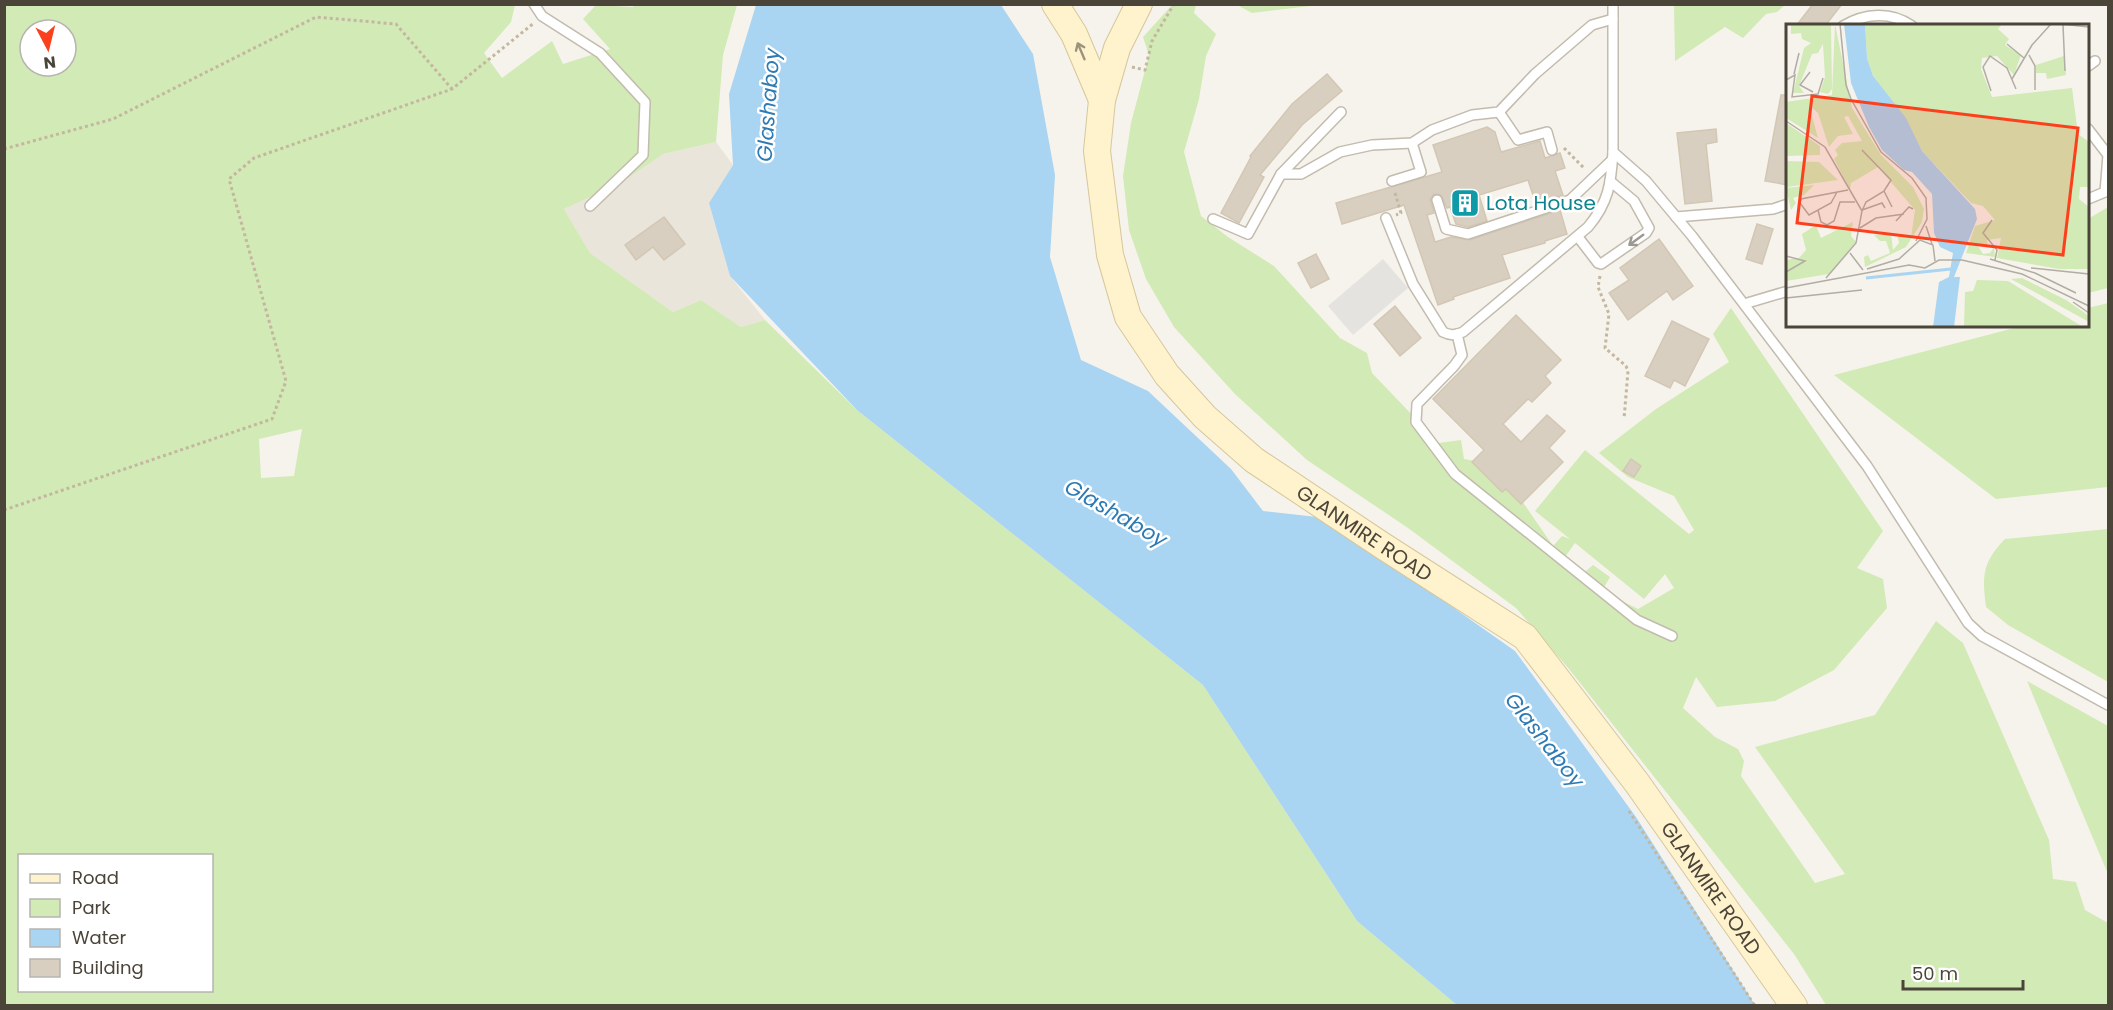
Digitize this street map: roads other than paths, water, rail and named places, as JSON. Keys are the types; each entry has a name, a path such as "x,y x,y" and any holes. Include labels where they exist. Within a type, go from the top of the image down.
{"main road":[{"path":"1055,4 1074,34 1102,100"},
{"name":"GLANMIRE ROAD","path":"1138,4 1117,48 1102,100 1097,151 1110,255 1128,317 1167,375 1205,417 1254,460 1525,637 1638,783 1794,1005"}],"lane":[{"path":"534,4 542,16 600,53 645,102 643,155 590,206"},
{"path":"1386,218 1413,284 1443,332 1449,335 1464,332 1578,237 1604,206 1608,195 1613,156 1613,4"},
{"path":"1848,24 1871,14 1901,18 1909,24"},
{"path":"1281,174 1301,174 1340,152 1372,145 1412,143 1432,130 1472,115 1498,112 1535,74 1592,25 1613,19"},
{"path":"1213,219 1248,234 1281,174 1341,112"},
{"path":"1498,112 1518,140 1547,132 1552,150"},
{"path":"2089,130 2105,144 2108,155 2105,192 2089,199"},
{"path":"1392,181 1421,172 1412,143"},
{"path":"1437,200 1446,229 1468,234 1570,200 1594,179 1613,156"},
{"path":"1613,156 1646,181 1744,304 1867,466 1968,623 1982,636 2109,705"},
{"path":"1578,237 1601,264 1647,233 1649,228 1634,201 1610,181"},
{"path":"1676,217 1773,209 1786,205"},
{"path":"1744,304 1786,292"},
{"path":"1457,334 1462,356 1418,404 1416,422 1455,474 1637,620 1672,636"}],"water":[{"name":"Glashaboy","path":"756,5 1001,5 1033,54 1055,175 1050,257 1081,360 1148,391 1231,469 1263,511 1326,518 1515,651 1636,817 1755,1005 1457,1005 1357,921 1203,685 857,410 730,276 709,203 733,165 729,94"}],"place":[{"name":"Lota House","path":"1465,203"}]}
